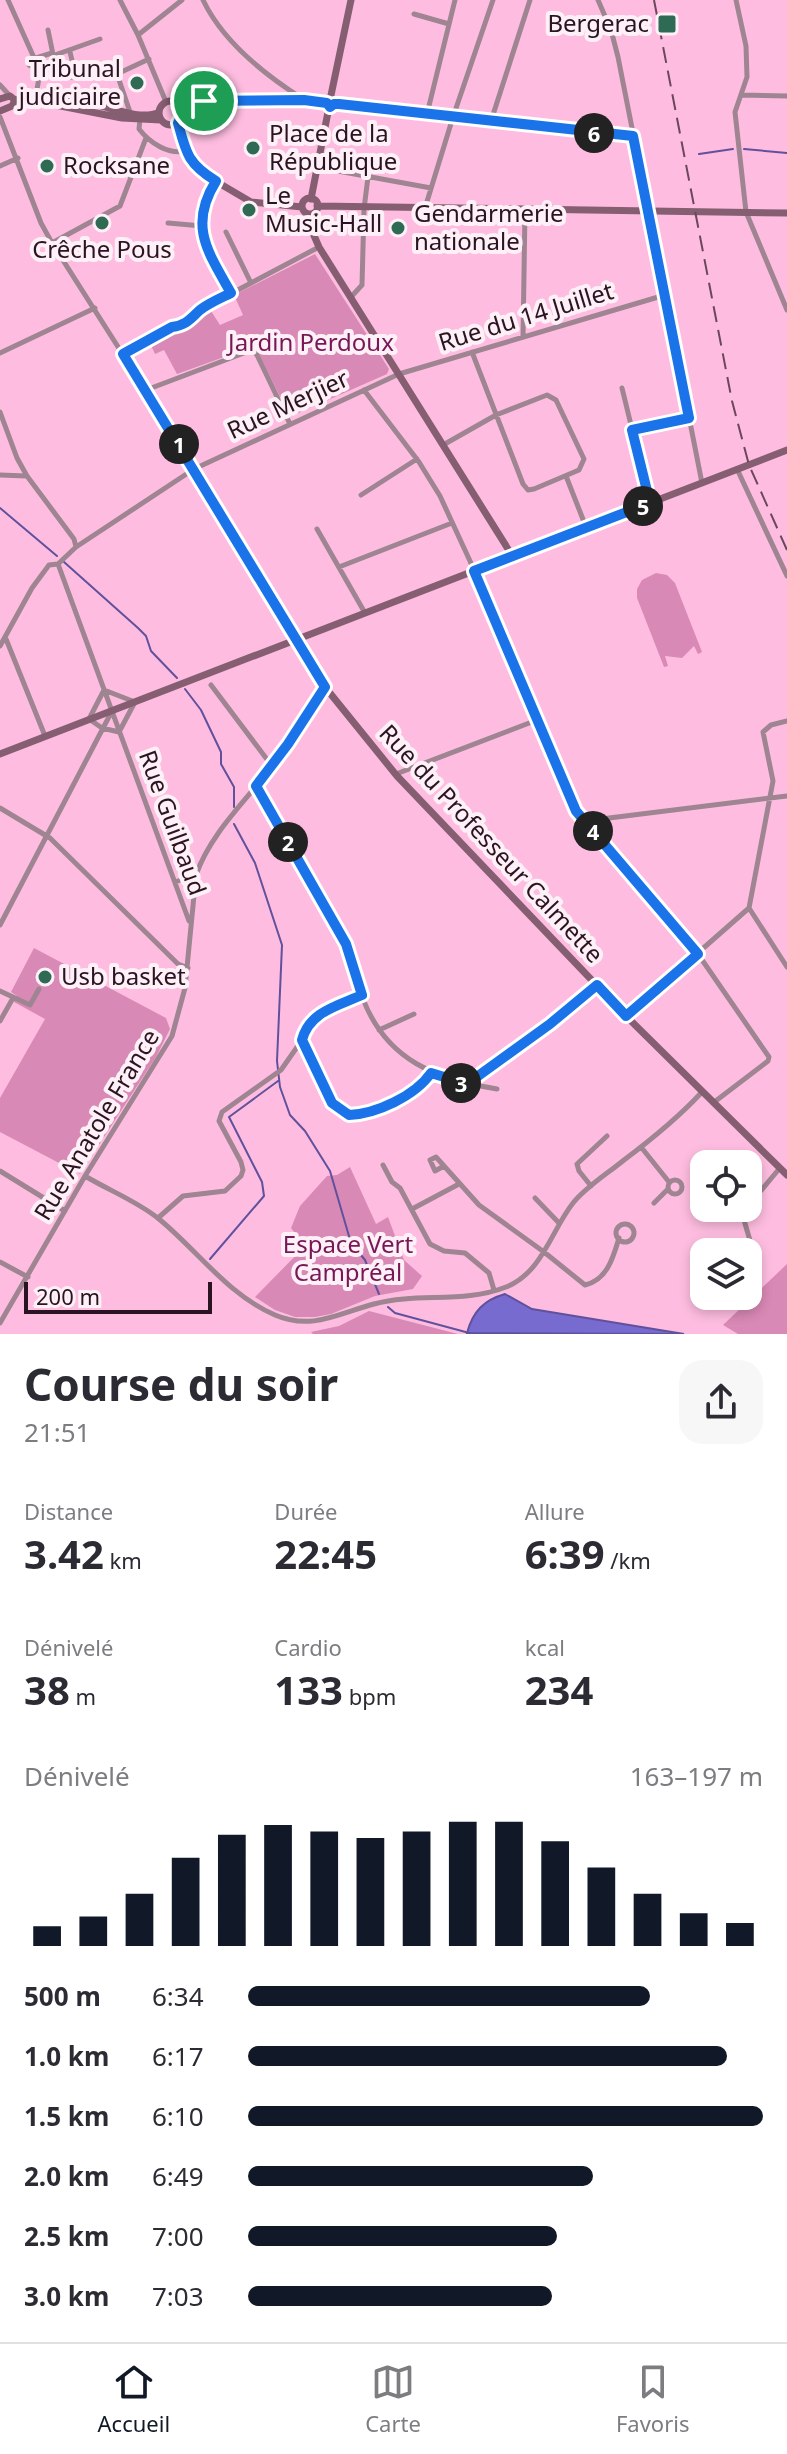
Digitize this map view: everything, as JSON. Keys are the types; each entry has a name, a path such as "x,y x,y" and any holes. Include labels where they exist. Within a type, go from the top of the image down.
{"main road":[{"path":"351,0 315,167 311,199 317,206 787,213"},
{"path":"0,111 13,100 36,96 83,102 146,117 160,116 174,124 194,167 251,202 302,207 308,214 319,247 513,557"},
{"path":"0,99 35,101 122,118 160,116"},
{"path":"160,116 166,102 173,101 182,107 183,114 174,124"},
{"path":"302,207 304,201 311,199"},
{"path":"308,214 315,212 317,206"},
{"path":"0,754 787,450"},
{"name":"Rue du Professeur Calmette","path":"296,641 325,687 396,774 626,1016 787,1175"}],"street":[{"path":"0,3 7,0 36,58 40,71 36,96"},
{"path":"120,0 166,102"},
{"path":"138,35 182,0"},
{"path":"203,0 227,36 274,81 304,100"},
{"path":"427,114 455,0"},
{"path":"425,209 493,0"},
{"path":"490,121 530,0"},
{"path":"598,0 611,30 702,483"},
{"path":"736,0 746,46 747,77 735,112 746,212 787,310"},
{"path":"414,14 449,24"},
{"path":"48,30 58,78 117,74 149,59"},
{"path":"36,58 70,52 100,39"},
{"path":"70,52 76,77"},
{"path":"29,65 57,74"},
{"path":"117,74 130,112"},
{"path":"0,85 13,100"},
{"path":"742,95 787,96"},
{"path":"182,107 198,101 304,100 633,136"},
{"path":"0,117 41,223 52,243 146,390 296,641"},
{"path":"140,119 139,129 146,138 167,151 186,151"},
{"path":"52,243 120,206 146,138"},
{"path":"0,166 18,158"},
{"path":"315,167 431,188"},
{"path":"351,297 362,285 368,177"},
{"path":"216,181 205,200 202,226 205,247 231,293"},
{"path":"523,337 525,210"},
{"path":"168,223 202,226"},
{"path":"226,232 251,283"},
{"path":"123,354 172,327 181,326 194,318 198,311 319,247"},
{"name":"Rue du 14 Juillet","path":"399,374 665,295"},
{"path":"0,353 95,308"},
{"path":"146,390 249,350 257,355 290,424"},
{"path":"443,445 496,415 547,395 556,400 584,459 579,470 528,490 523,484 496,415 472,352"},
{"name":"Rue Merjier","path":"0,646 49,565 58,564 76,547 194,469 399,374"},
{"path":"622,388 650,503"},
{"path":"364,390 417,459 452,523 576,811 698,954 769,1057 768,1061 713,1103"},
{"path":"0,412 27,476 74,539 76,547"},
{"path":"632,430 689,418"},
{"path":"9,474 17,458"},
{"path":"361,495 417,459"},
{"path":"737,469 787,576"},
{"path":"0,475 27,476"},
{"path":"566,476 586,528"},
{"path":"339,567 452,523"},
{"path":"317,529 365,613"},
{"name":"Rue Guilbaud","path":"58,564 191,926"},
{"path":"5,638 45,736"},
{"path":"211,685 272,766"},
{"name":"Rue Anatole France","path":"0,1323 85,1176 172,1036 188,968 196,875 210,845 272,766 325,687"},
{"path":"104,690 135,702 119,732 102,728 89,719 104,690"},
{"path":"0,925 112,711"},
{"path":"396,774 537,720"},
{"path":"626,1016 749,908 773,781 763,732 771,725 787,721"},
{"path":"256,786 346,944 362,995 379,1030 391,1045 431,1073 497,1089"},
{"path":"584,822 787,796"},
{"path":"0,808 47,836 178,964 188,968"},
{"path":"175,882 196,875"},
{"path":"749,908 787,967"},
{"path":"467,1084 550,1024 597,985"},
{"path":"0,991 30,1005 39,989"},
{"path":"158,1218 183,1196 225,1191 241,1176 241,1162 219,1121 222,1112 281,1070 302,1040 305,1028 313,1017 362,995"},
{"path":"0,1021 13,997"},
{"path":"379,1030 414,1014"},
{"path":"302,1040 332,1103 349,1115 366,1114 398,1098 424,1082 431,1073"},
{"path":"85,1176 158,1218 210,1269 254,1303 286,1319 320,1322 392,1300 453,1298 509,1286 528,1274 575,1201 675,1120 702,1092"},
{"path":"591,1186 577,1164 607,1136"},
{"path":"641,1147 668,1186 654,1203"},
{"path":"383,1165 412,1209 430,1244 444,1251 465,1253 489,1273 494,1291"},
{"path":"444,1166 479,1205 585,1285 594,1283 609,1268 619,1238"},
{"path":"762,1189 779,1169"},
{"path":"0,1171 65,1211"},
{"path":"412,1209 459,1184"},
{"path":"535,1198 559,1223"},
{"path":"0,1262 28,1277"}],"green space":[{"name":"Jardin Perdoux","path":"315,254 389,369 387,374 294,415 287,411 257,350 252,347 177,374 164,350 155,354 150,343 211,311 220,325 243,315 234,295"},
{"path":"656,573 667,575 675,583 702,652 698,654 694,646 682,658 665,656 668,666 664,667 637,598 637,589 642,580"},
{"path":"34,948 166,1018 170,1029 156,1057 80,1174 0,1132 0,1098 45,1019 14,1002 17,996 11,992"},
{"name":"Espace Vert Campréal","path":"350,1167 376,1224 388,1217 404,1260 422,1276 413,1289 375,1296 331,1314 295,1317 275,1310 255,1297 305,1246 291,1228 300,1206 327,1176 337,1175"},
{"path":"787,1264 787,1334 738,1334 723,1325 739,1310 762,1310 762,1288"},
{"path":"369,1311 458,1334 311,1332 339,1326"}],"shaded area":[{"path":"505,1294 532,1309 684,1334 467,1333 480,1308"}],"waterway":[{"path":"699,154 733,149"},
{"path":"744,149 787,153"},
{"path":"0,508 57,556"},
{"path":"64,562 146,636 151,651 177,678"},
{"path":"185,689 201,710 221,752 221,764 234,787 234,807"},
{"path":"234,824 255,863 282,945 277,1061 280,1087 290,1115 305,1131 330,1171 351,1243 365,1260 379,1294"},
{"path":"210,1259 264,1196 262,1182 229,1117 278,1081"},
{"path":"388,1307 395,1313 473,1334"}],"railway":[{"path":"654,0 732,401 749,465 787,550"}],"place":[{"name":"Bergerac","path":"667,24"},
{"name":"Tribunal judiciaire","path":"137,83"},
{"name":"Place de la République","path":"253,148"},
{"name":"Rocksane","path":"47,166"},
{"name":"Le Music-Hall","path":"249,210"},
{"name":"Crêche Pous","path":"102,223"},
{"name":"Gendarmerie nationale","path":"398,228"},
{"name":"Usb basket","path":"45,977"}],"route":[{"path":"304,100 327,103 330,107 339,104 633,136 689,418 632,430 650,503 474,571 576,811 698,954 626,1016 597,985 480,1077 467,1084 431,1073 424,1082 366,1114 349,1115 332,1103 302,1040 305,1028 313,1017 362,995 346,944 256,786 325,687 123,354 172,327 181,326 194,318 198,311 231,293 205,247 202,231 201,216 205,200 216,181 194,167 178,123 183,114 182,107 204,101 304,100"}]}
